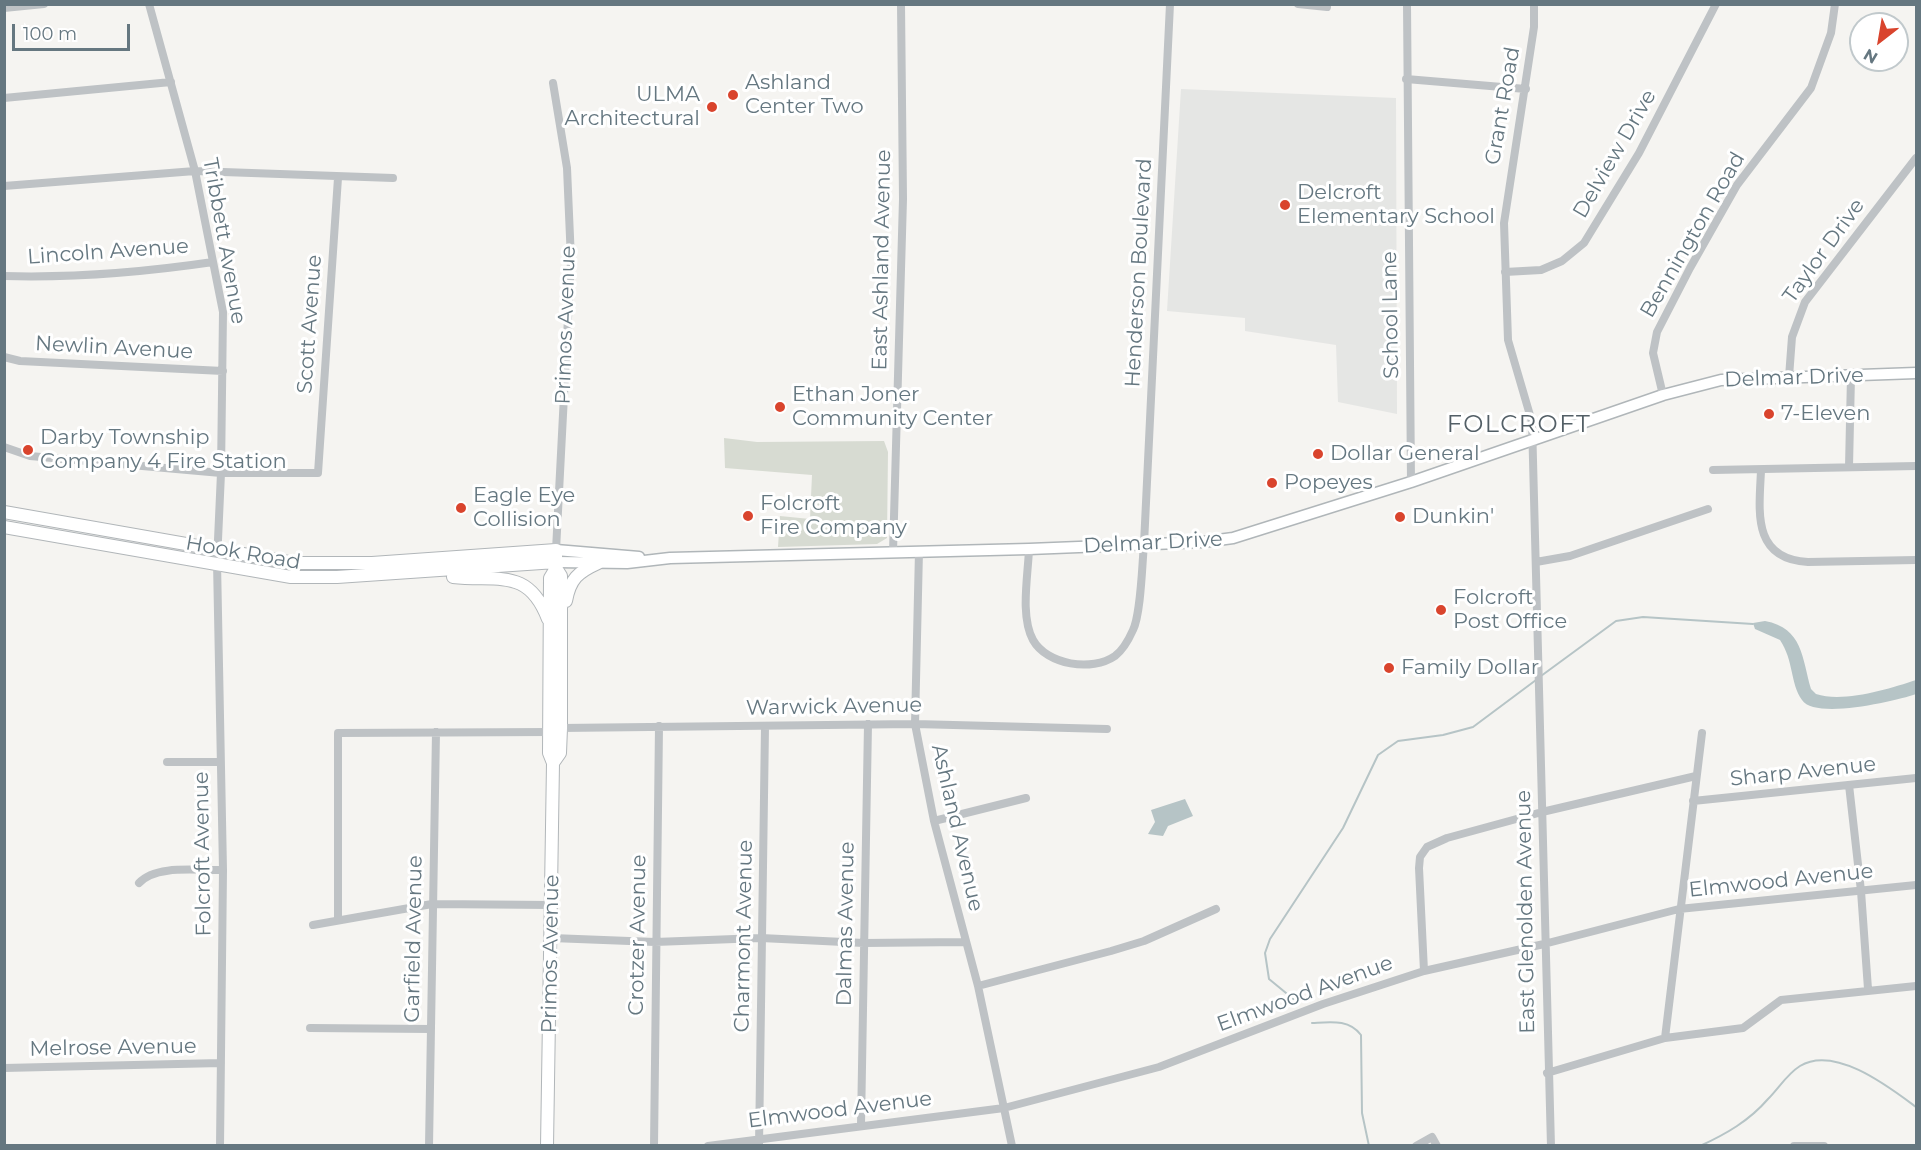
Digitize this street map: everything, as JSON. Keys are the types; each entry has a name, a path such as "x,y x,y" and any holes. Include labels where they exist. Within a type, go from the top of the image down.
{"main road":[{"name":"Hook Road","path":"4,512 218,548 282,562 308,564 556,560"},
{"name":"Hook Road","path":"4,527 217,562 275,575 307,578 426,572 556,560"},
{"name":"Primos Avenue","path":"547,1146 553,763 560,753 555,730 556,626 561,576 556,560"},
{"path":"556,626 571,581 582,571 598,563"},
{"path":"426,572 461,578 516,581 534,593 556,626"}],"street":[{"path":"4,8 44,4"},
{"name":"Tribbett Avenue","path":"148,4 195,171 223,312 221,473 217,562"},
{"name":"East Ashland Avenue","path":"893,552 903,199 901,4"},
{"name":"Henderson Boulevard","path":"1029,549 1027,624 1034,641 1046,654 1059,662 1097,664 1115,656 1135,628 1144,544 1170,4"},
{"path":"1298,4 1327,7"},
{"name":"School Lane","path":"1407,4 1411,482"},
{"name":"Grant Road","path":"1534,4 1534,27 1526,89 1504,223 1508,340 1532,422 1538,678"},
{"name":"Delview Drive","path":"1505,272 1540,270 1562,261 1584,243 1639,153 1716,4"},
{"name":"Bennington Road","path":"1663,395 1653,353 1657,333 1690,268 1737,185 1811,88 1831,33 1834,4"},
{"path":"1406,79 1526,89"},
{"path":"4,98 171,82"},
{"name":"Primos Avenue","path":"553,84 567,168 571,260 556,560"},
{"name":"Taylor Drive","path":"1789,377 1792,337 1805,302 1917,158"},
{"path":"4,186 195,171 338,178 393,178"},
{"name":"Scott Avenue","path":"221,473 318,473 338,178"},
{"name":"Lincoln Avenue","path":"4,276 174,268 213,262"},
{"name":"Newlin Avenue","path":"4,357 20,361 223,371"},
{"name":"Delmar Drive","path":"556,560 1029,549 1233,538 1411,482 1663,395 1721,380 1917,373"},
{"path":"1849,467 1851,376"},
{"path":"4,447 30,456 221,473"},
{"path":"1713,470 1761,471 1917,466"},
{"path":"1761,471 1760,521 1767,541 1782,557 1808,562 1917,560"},
{"path":"1536,562 1570,556 1708,509"},
{"name":"Ashland Avenue","path":"919,551 915,724 934,820 964,942 978,986 1004,1108"},
{"name":"Delmar Drive","path":"556,560 598,563 653,559"},
{"name":"Folcroft Avenue","path":"217,562 223,870 220,1146"},
{"name":"East Glenolden Avenue","path":"1538,678 1547,1073 1551,1146"},
{"name":"Warwick Avenue","path":"338,920 338,733 868,724 1107,729"},
{"name":"Dalmas Avenue","path":"861,1124 868,724"},
{"name":"Crotzer Avenue","path":"654,1146 659,726"},
{"name":"Charmont Avenue","path":"759,1142 765,727"},
{"name":"Garfield Avenue","path":"429,1146 436,732"},
{"path":"1665,1038 1702,733"},
{"path":"167,762 220,762"},
{"path":"1424,971 1420,857 1427,847 1447,838 1542,812 1696,776"},
{"name":"Sharp Avenue","path":"1694,801 1917,778"},
{"path":"1849,785 1861,891 1868,989"},
{"path":"934,820 1026,798"},
{"path":"139,883 147,876 158,873 223,870"},
{"name":"Elmwood Avenue","path":"708,1146 759,1142 861,1124 1004,1108 1160,1067 1323,1004 1424,971 1544,944 1679,909 1917,885"},
{"path":"313,926 432,904 551,905"},
{"path":"978,986 1144,941 1216,909"},
{"path":"552,938 655,942 761,938 864,942 964,942"},
{"path":"1547,1073 1665,1038 1743,1028 1781,1000 1868,989 1917,986"},
{"path":"310,1028 431,1029"},
{"name":"Melrose Avenue","path":"4,1068 221,1063"},
{"path":"1004,1108 1012,1146"},
{"path":"1416,1146 1432,1137 1437,1146"},
{"path":"1794,1146 1824,1146"}],"shaded area":[{"name":"Delcroft Elementary School","path":"1181,89 1396,98 1397,414 1338,402 1336,345 1245,331 1245,318 1167,311"},
{"path":"724,438 757,442 884,441 888,452 887,538 877,544 778,547 780,516 810,519 812,475 725,468"},
{"path":"1765,621 1778,625 1794,637 1803,656 1811,689 1816,694 1852,696 1880,691 1916,680 1916,694 1892,701 1839,709 1810,706 1802,700 1798,693 1788,656 1780,640 1755,629 1753,623"},
{"path":"1185,799 1193,816 1168,826 1163,836 1148,834 1155,822 1151,810"}],"waterway":[{"path":"1541,676 1616,621 1643,617 1753,624"},
{"path":"1297,1002 1269,979 1265,953 1270,939 1343,828 1378,755 1398,741 1443,735 1473,727 1536,680"},
{"path":"1312,1023 1345,1024 1361,1035 1362,1113 1369,1146"},
{"path":"1700,1146 1728,1132 1745,1120 1761,1107 1795,1069 1814,1061 1845,1064 1861,1071 1916,1107"}],"place":[{"name":"Ashland Center Two","path":"733,95"},
{"name":"ULMA Architectural","path":"712,107"},
{"name":"Delcroft Elementary School","path":"1285,205"},
{"name":"Ethan Joner Community Center","path":"780,407"},
{"name":"7-Eleven","path":"1769,414"},
{"name":"Darby Township Company 4 Fire Station","path":"28,450"},
{"name":"Dollar General","path":"1318,454"},
{"name":"Popeyes","path":"1272,483"},
{"name":"Eagle Eye Collision","path":"461,508"},
{"name":"Folcroft Fire Company","path":"748,516"},
{"name":"Dunkin'","path":"1400,517"},
{"name":"Folcroft Post Office","path":"1441,610"},
{"name":"Family Dollar","path":"1389,668"}],"district":[{"name":"FOLCROFT","path":"1519,425"}]}
